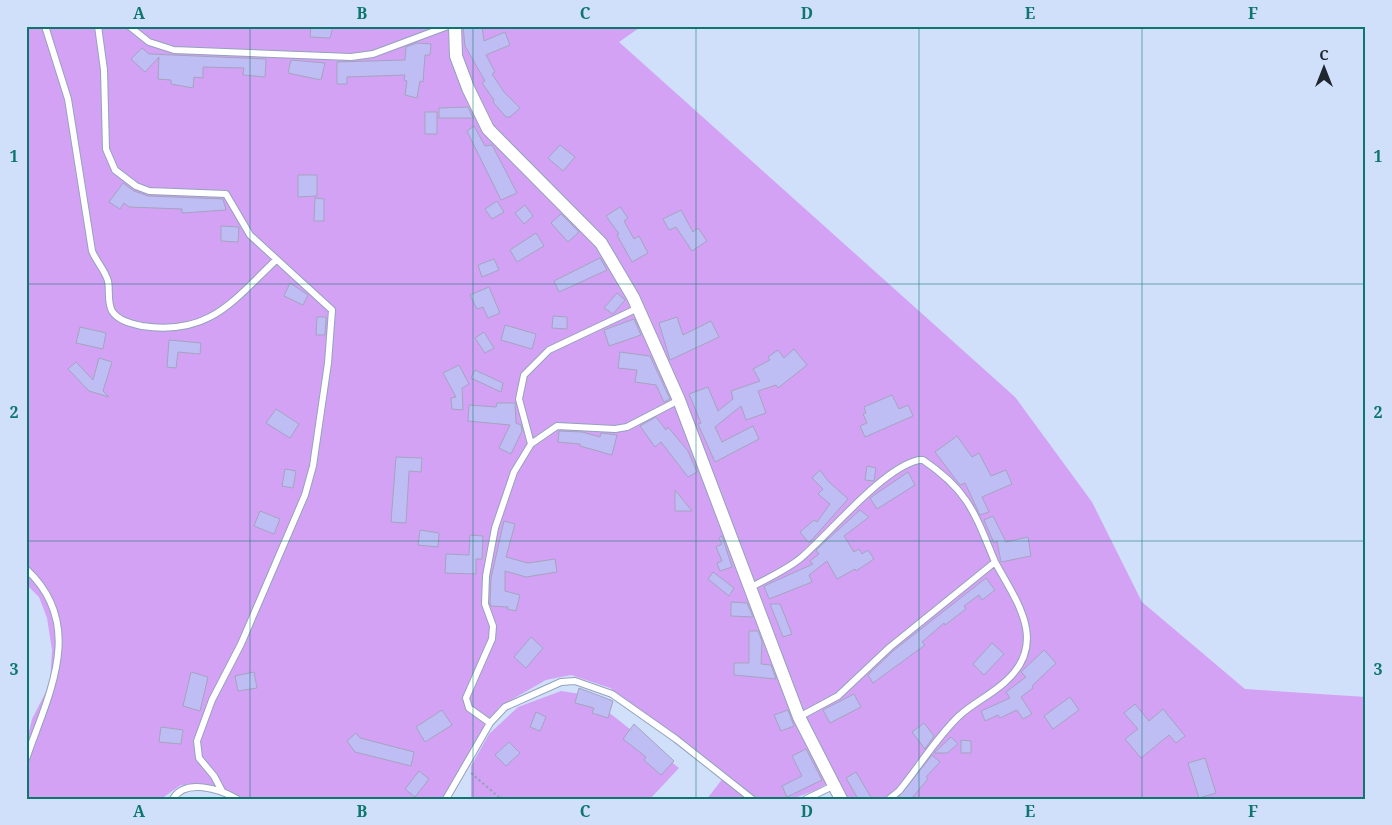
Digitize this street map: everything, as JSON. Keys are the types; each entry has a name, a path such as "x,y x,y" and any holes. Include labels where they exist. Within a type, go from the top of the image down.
{"street":[{"path":"454,26 456,56 471,96 488,128 601,242 638,308 679,400 799,717 841,799"}],"lane":[{"path":"45,26 68,98 92,251 96,262 107,278 110,305 115,315 131,324 158,328 175,328 204,322 241,293 276,260"},
{"path":"98,26 104,70 106,149 115,170 136,186 148,191 225,194 250,235 331,309 328,363 313,466 305,496 242,644 212,700 197,741 199,758 214,776 222,790 236,799"},
{"path":"129,26 150,42 174,50 336,57 373,54 448,26"},
{"path":"531,444 519,399 524,376 549,350 638,308"},
{"path":"490,723 469,708 466,698 492,639 493,626 485,604 486,576 495,528 514,472 531,444 557,426 615,429 627,427 679,400"},
{"path":"750,588 800,559 870,490 893,474 919,460 926,462 946,478 967,500 1026,625 1026,648 1021,660 1005,682 958,716 899,791 889,799"},
{"path":"799,717 838,696 890,647 995,562"},
{"path":"26,568 45,591 54,606 58,645 56,678 26,759"},
{"path":"446,799 490,723 505,707 561,682 579,682 618,697 676,739 752,799"},
{"path":"806,799 834,785"},
{"path":"173,799 178,791 188,788 222,790"}],"path":[{"path":"465,768 501,799"}],"shaded area":[{"path":"26,26 642,26 619,42 1015,397 1092,502 1142,602 1245,689 1366,697 1366,799 842,799 834,780 816,790 792,799 707,799 723,778 610,688 571,675 546,680 499,707 476,742 447,799 234,799 215,788 181,785 161,799 26,799 26,745 32,719 50,684 52,650 47,618 39,597 26,584"},
{"path":"561,691 587,695 679,768 650,799 471,799 471,766 489,734 518,707"}],"building":[{"path":"311,26 333,26 330,38 310,37"},
{"path":"463,26 482,26 484,41 505,32 510,45 486,55 495,72 492,74 504,92 520,108 510,117 506,117 493,102 494,100 482,83 485,81 465,46"},
{"path":"417,43 431,44 430,55 425,55 423,82 420,81 417,98 405,95 407,81 404,80 405,75 347,77 347,84 337,84 337,62 405,60 406,47"},
{"path":"142,48 149,54 266,59 265,77 243,75 244,68 203,67 203,78 194,77 193,88 171,84 171,80 158,79 159,57 145,72 131,59"},
{"path":"291,60 325,63 321,80 288,73"},
{"path":"468,107 473,118 439,118 439,108"},
{"path":"425,112 437,112 437,134 425,134"},
{"path":"474,126 485,146 492,145 517,193 501,200 467,131"},
{"path":"560,145 575,157 563,171 548,158"},
{"path":"298,175 317,175 317,196 298,197"},
{"path":"123,183 134,191 148,196 223,199 226,210 182,213 182,209 129,207 124,203 120,209 109,202"},
{"path":"315,198 324,199 324,221 314,221"},
{"path":"497,201 504,212 492,219 485,209"},
{"path":"525,205 533,216 524,224 515,213"},
{"path":"620,207 628,218 624,221 634,239 639,236 648,253 632,262 617,235 619,234 606,216"},
{"path":"681,210 693,232 698,228 707,241 692,251 676,227 669,230 663,219"},
{"path":"561,214 579,232 568,242 551,223"},
{"path":"221,226 239,227 238,242 221,241"},
{"path":"536,233 544,246 517,262 510,250"},
{"path":"600,258 607,270 559,292 554,281"},
{"path":"494,259 499,270 482,277 478,265"},
{"path":"290,283 308,295 303,305 284,296"},
{"path":"489,287 500,313 488,318 483,307 477,309 470,295"},
{"path":"617,293 625,300 613,314 604,308"},
{"path":"553,316 567,317 567,329 552,328"},
{"path":"317,317 326,317 325,335 316,335"},
{"path":"677,317 683,335 711,321 719,337 670,360 659,323"},
{"path":"634,319 641,335 609,346 604,330"},
{"path":"505,325 536,334 532,349 501,340"},
{"path":"80,327 106,333 103,349 76,343"},
{"path":"484,332 494,348 485,353 475,338"},
{"path":"169,340 201,343 200,354 178,352 176,368 167,367"},
{"path":"794,349 807,365 778,388 776,385 758,391 766,413 746,420 741,406 715,427 722,442 753,426 759,439 715,462 698,424 701,423 689,394 708,387 718,411 733,399 731,391 760,381 753,369 770,360 768,357 778,350 784,358"},
{"path":"620,352 650,356 670,399 664,402 656,385 635,382 637,370 618,368"},
{"path":"99,358 112,362 103,391 109,397 89,391 68,369 76,362 93,380"},
{"path":"459,365 469,384 462,388 463,410 452,409 451,398 456,397 443,373"},
{"path":"475,370 503,383 501,392 471,378"},
{"path":"892,395 899,409 908,405 913,416 865,437 860,426 867,423 863,414 866,413 864,407"},
{"path":"497,403 515,403 516,423 521,425 522,431 511,454 499,448 510,425 468,421 469,405 496,407"},
{"path":"276,409 299,424 290,438 266,423"},
{"path":"656,417 666,430 668,427 688,451 697,472 688,477 661,442 655,447 640,426"},
{"path":"559,431 582,432 600,437 601,433 617,435 612,455 580,446 580,444 558,442"},
{"path":"957,436 972,457 979,453 991,476 1006,470 1012,484 982,497 989,512 980,515 965,483 960,485 935,452"},
{"path":"396,457 422,458 421,472 409,471 406,523 391,522"},
{"path":"867,466 876,468 874,481 865,480"},
{"path":"285,469 296,471 293,488 282,486"},
{"path":"820,470 828,481 848,499 809,543 800,532 814,520 817,522 830,504 818,494 823,489 812,478"},
{"path":"908,472 915,485 877,509 870,498"},
{"path":"675,490 692,511 675,511"},
{"path":"860,510 869,517 844,536 854,552 859,549 862,554 868,550 874,559 856,571 855,569 837,579 827,561 809,575 812,582 769,599 764,586 813,564 810,561 819,554 816,550"},
{"path":"260,511 280,519 274,534 254,526"},
{"path":"993,516 1006,542 1028,537 1031,556 1001,562 997,541 994,543 984,520"},
{"path":"504,521 515,524 506,557 528,563 555,559 557,572 526,577 505,571 505,591 520,595 516,611 507,609 508,607 491,606 490,603 491,578"},
{"path":"420,530 439,533 438,547 418,545"},
{"path":"470,535 483,536 482,559 476,559 476,574 445,573 446,554 469,555"},
{"path":"722,536 732,567 720,571 717,563 722,561 716,547 722,544 719,538"},
{"path":"713,572 734,588 729,596 708,579"},
{"path":"986,578 995,590 982,600 979,595 964,606 966,609 945,625 944,623 922,642 925,645 873,683 868,675 893,651"},
{"path":"731,602 747,603 753,617 731,616"},
{"path":"770,604 780,604 792,634 783,637"},
{"path":"749,631 758,631 762,641 761,664 771,665 776,679 734,675 734,663 749,663"},
{"path":"531,637 543,648 526,668 514,657"},
{"path":"992,643 1004,654 984,675 973,664"},
{"path":"1044,650 1056,663 1032,686 1033,688 1021,697 1032,714 1023,719 1017,710 1000,718 998,715 985,721 981,711 1010,698 1006,692 1026,677 1021,672"},
{"path":"191,672 208,677 200,711 183,706"},
{"path":"254,672 257,688 238,691 235,676"},
{"path":"579,688 613,701 608,718 592,713 594,708 575,703"},
{"path":"854,694 861,707 830,723 823,710"},
{"path":"1070,697 1079,710 1053,729 1044,716"},
{"path":"1135,704 1149,721 1163,709 1185,736 1176,743 1169,735 1141,758 1125,739 1138,729 1124,713"},
{"path":"442,710 452,725 425,742 416,727"},
{"path":"788,710 794,726 781,731 774,715"},
{"path":"536,712 546,717 540,731 530,727"},
{"path":"924,723 934,736 925,749 912,732"},
{"path":"634,724 674,761 661,775 644,760 646,757 623,739"},
{"path":"161,727 183,730 181,744 159,742"},
{"path":"356,733 360,738 414,752 411,766 355,752 347,741"},
{"path":"951,737 958,744 947,753 934,753"},
{"path":"961,740 971,741 971,753 961,753"},
{"path":"509,742 520,753 506,766 495,755"},
{"path":"806,749 822,780 787,797 782,786 802,776 792,756"},
{"path":"932,755 940,762 926,777 928,779 911,799 897,799"},
{"path":"1205,758 1216,793 1199,798 1188,763"},
{"path":"419,771 429,779 415,797 405,789"},
{"path":"856,772 872,799 858,799 846,778"}]}
